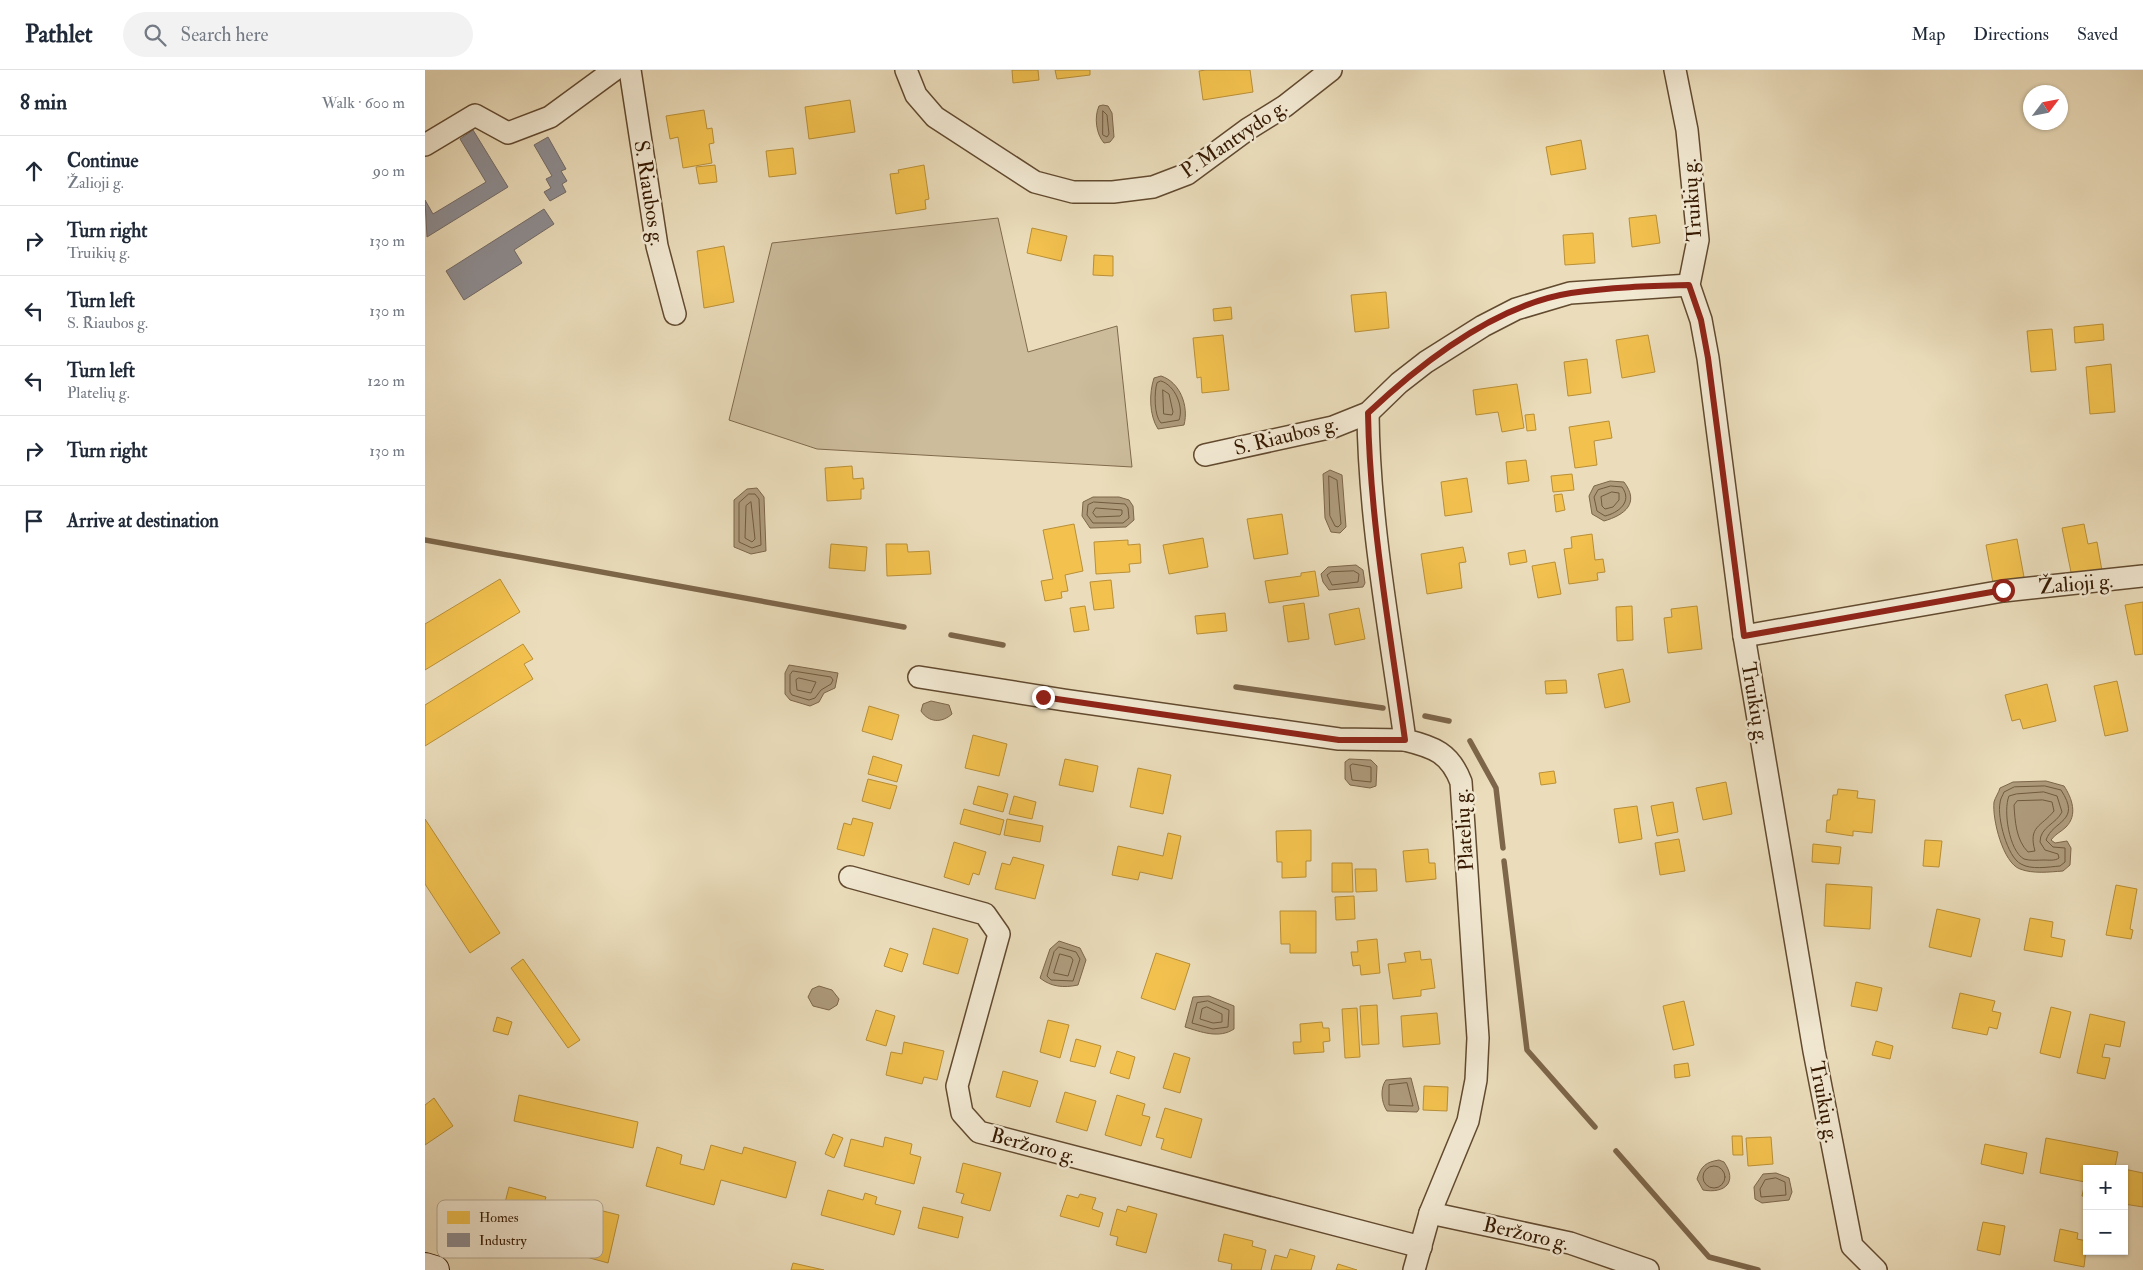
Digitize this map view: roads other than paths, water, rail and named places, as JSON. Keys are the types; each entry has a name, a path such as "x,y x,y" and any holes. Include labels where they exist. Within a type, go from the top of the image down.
{"main road":[{"path":"425,1267 435,1270"}],"street":[{"path":"425,145 475,115 508,133 551,118 614,70"},
{"name":"S. Riaubos g.","path":"630,70 657,246 675,314"},
{"name":"P. Mantvydo g.","path":"907,70 916,95 935,117 1035,182 1073,192 1113,192 1153,187 1187,174 1248,129 1285,106 1331,70"},
{"name":"Truikių g.","path":"1675,70 1687,130 1698,240 1689,285 1701,320 1708,358 1744,636 1814,1051 1852,1246 1876,1270"},
{"name":"S. Riaubos g.","path":"1205,455 1333,427 1368,413 1399,383 1426,362 1483,326 1516,309 1570,293 1689,285"},
{"path":"1368,413 1368,457 1374,515 1405,740"},
{"name":"Žalioji g.","path":"1744,636 2003,590 2143,576"},
{"name":"Platelių g.","path":"919,677 1339,740 1405,740 1428,746 1447,758 1456,769 1461,782 1477,1038 1476,1080 1468,1121 1430,1213 1414,1270"},
{"name":"Beržoro g.","path":"850,877 985,914 999,934 957,1086 961,1113 979,1132 1421,1247"},
{"name":"Beržoro g.","path":"1430,1213 1571,1243 1648,1270"}],"water":[{"path":"1099,106 1108,106 1112,113 1114,137 1110,142 1104,143 1099,135 1096,120 1097,110"},
{"path":"1161,376 1168,379 1178,389 1184,403 1184,425 1158,429 1155,423 1151,411 1151,390 1154,378"},
{"path":"1330,470 1342,475 1346,527 1340,533 1331,532 1325,518 1323,474"},
{"path":"1610,481 1624,482 1631,496 1628,507 1624,512 1604,521 1592,514 1589,496 1594,486"},
{"path":"757,488 764,497 766,551 751,554 734,547 734,500 747,489"},
{"path":"1093,497 1119,497 1129,500 1133,506 1134,520 1126,527 1090,528 1082,516 1083,502"},
{"path":"1356,565 1363,570 1365,583 1363,587 1329,590 1323,582 1321,574 1328,567"},
{"path":"789,665 838,673 835,688 824,693 819,702 810,706 790,700 785,694 785,673"},
{"path":"931,701 949,705 952,714 940,720 928,718 921,711 923,704"},
{"path":"1349,759 1371,760 1377,766 1376,786 1370,788 1350,785 1345,779 1345,762"},
{"path":"2046,781 2064,786 2073,806 2070,822 2051,840 2055,843 2067,841 2071,848 2070,865 2063,871 2025,871 2014,865 2004,850 1997,829 1994,802 2000,788 2013,782"},
{"path":"1059,941 1080,948 1086,960 1078,985 1058,986 1040,978 1050,949"},
{"path":"819,986 832,990 839,999 837,1005 829,1010 813,1006 808,997 812,989"},
{"path":"1209,996 1234,1006 1234,1029 1222,1034 1216,1034 1185,1027 1193,997"},
{"path":"1411,1078 1419,1109 1417,1112 1387,1111 1382,1095 1386,1080"},
{"path":"1719,1160 1724,1162 1730,1175 1727,1185 1718,1190 1703,1190 1697,1179 1700,1171 1707,1163"},
{"path":"1776,1173 1789,1178 1792,1192 1789,1200 1762,1203 1755,1199 1754,1187 1763,1174"}],"waterway":[{"path":"425,540 904,627"},
{"path":"951,635 1003,645"},
{"path":"1236,687 1383,708"},
{"path":"1425,716 1449,721"},
{"path":"1470,741 1496,788 1503,848"},
{"path":"1504,861 1527,1050 1595,1127"},
{"path":"1616,1151 1709,1257 1758,1270"}]}
